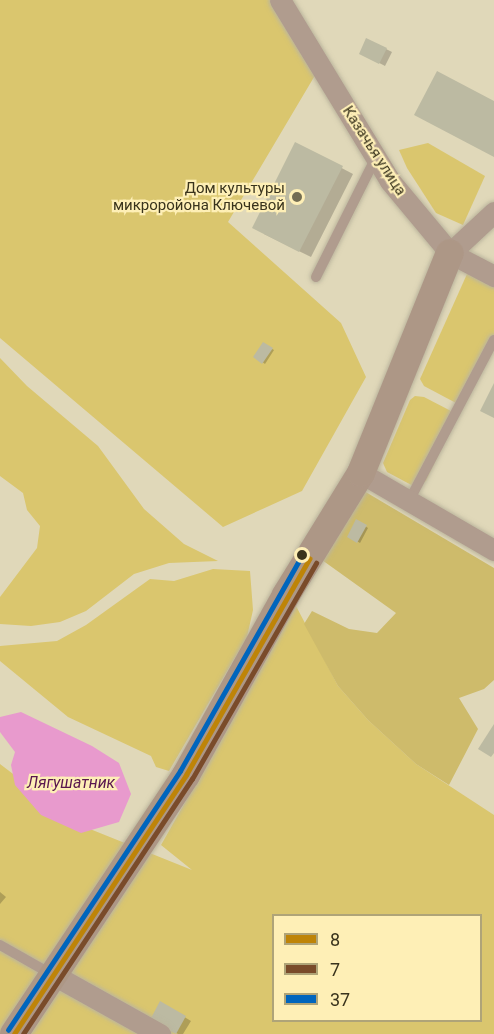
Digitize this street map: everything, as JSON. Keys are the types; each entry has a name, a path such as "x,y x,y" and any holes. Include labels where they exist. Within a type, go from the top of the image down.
{"street":[{"name":"Казачья улица","path":"280,0 390,181 450,253 494,276"},
{"path":"14,1034 186,775 286,595 361,473 450,253 494,212"},
{"path":"361,473 494,550"},
{"path":"52,974 160,1034"}],"lane":[{"path":"316,277 376,157"},
{"path":"409,501 494,340"},
{"path":"0,945 52,974"}],"shaded area":[{"path":"0,0 279,0 317,72 228,222 341,323 366,377 302,491 223,527 0,338"},
{"path":"428,143 485,176 463,225 436,213 407,168 399,150"},
{"path":"475,271 494,279 494,341 456,403 424,386 420,379 467,274"},
{"path":"0,358 27,386 98,446 144,509 184,544 218,561 169,563 134,574 86,611 60,622 31,626 0,624 0,597 37,548 40,526 27,510 23,493 0,476"},
{"path":"415,396 424,397 451,411 455,421 426,481 417,488 387,472 383,463 410,400"},
{"path":"364,491 494,568 494,680 484,689 459,698 478,729 449,785 416,764 368,720 338,686 304,624 312,611 349,629 377,633 396,613 322,560"},
{"path":"213,569 250,571 253,610 247,637 169,771 156,767 151,756 68,717 0,661 0,646 57,641 86,625 150,579 174,581"},
{"path":"296,606 338,686 368,720 416,764 494,815 494,1034 0,1034 0,764 80,825 192,870 161,845"}],"water":[{"name":"Лягушатник","path":"21,712 92,746 119,763 131,794 119,822 81,833 41,815 15,785 11,765 15,752 0,732 0,717"}],"building":[{"path":"366,38 387,48 379,64 359,54"},
{"path":"437,71 494,101 494,157 414,115"},
{"name":"Дом культуры микроройона Ключевой","path":"295,142 343,166 299,252 252,228"},
{"path":"263,342 273,348 262,364 253,357"},
{"path":"494,383 494,418 480,411"},
{"path":"356,519 367,525 357,543 347,537"},
{"path":"494,724 494,753 491,757 478,749"},
{"path":"160,1001 186,1016 176,1034 150,1020"}],"transit line":[{"name":"37","path":"8,1030 180,771 302,555"},
{"name":"8","path":"14,1034 186,775 309,559"},
{"name":"7","path":"23,1034 192,779 316,563"}],"place":[{"name":"Дом культуры микроройона Ключевой","path":"297,197"}]}
